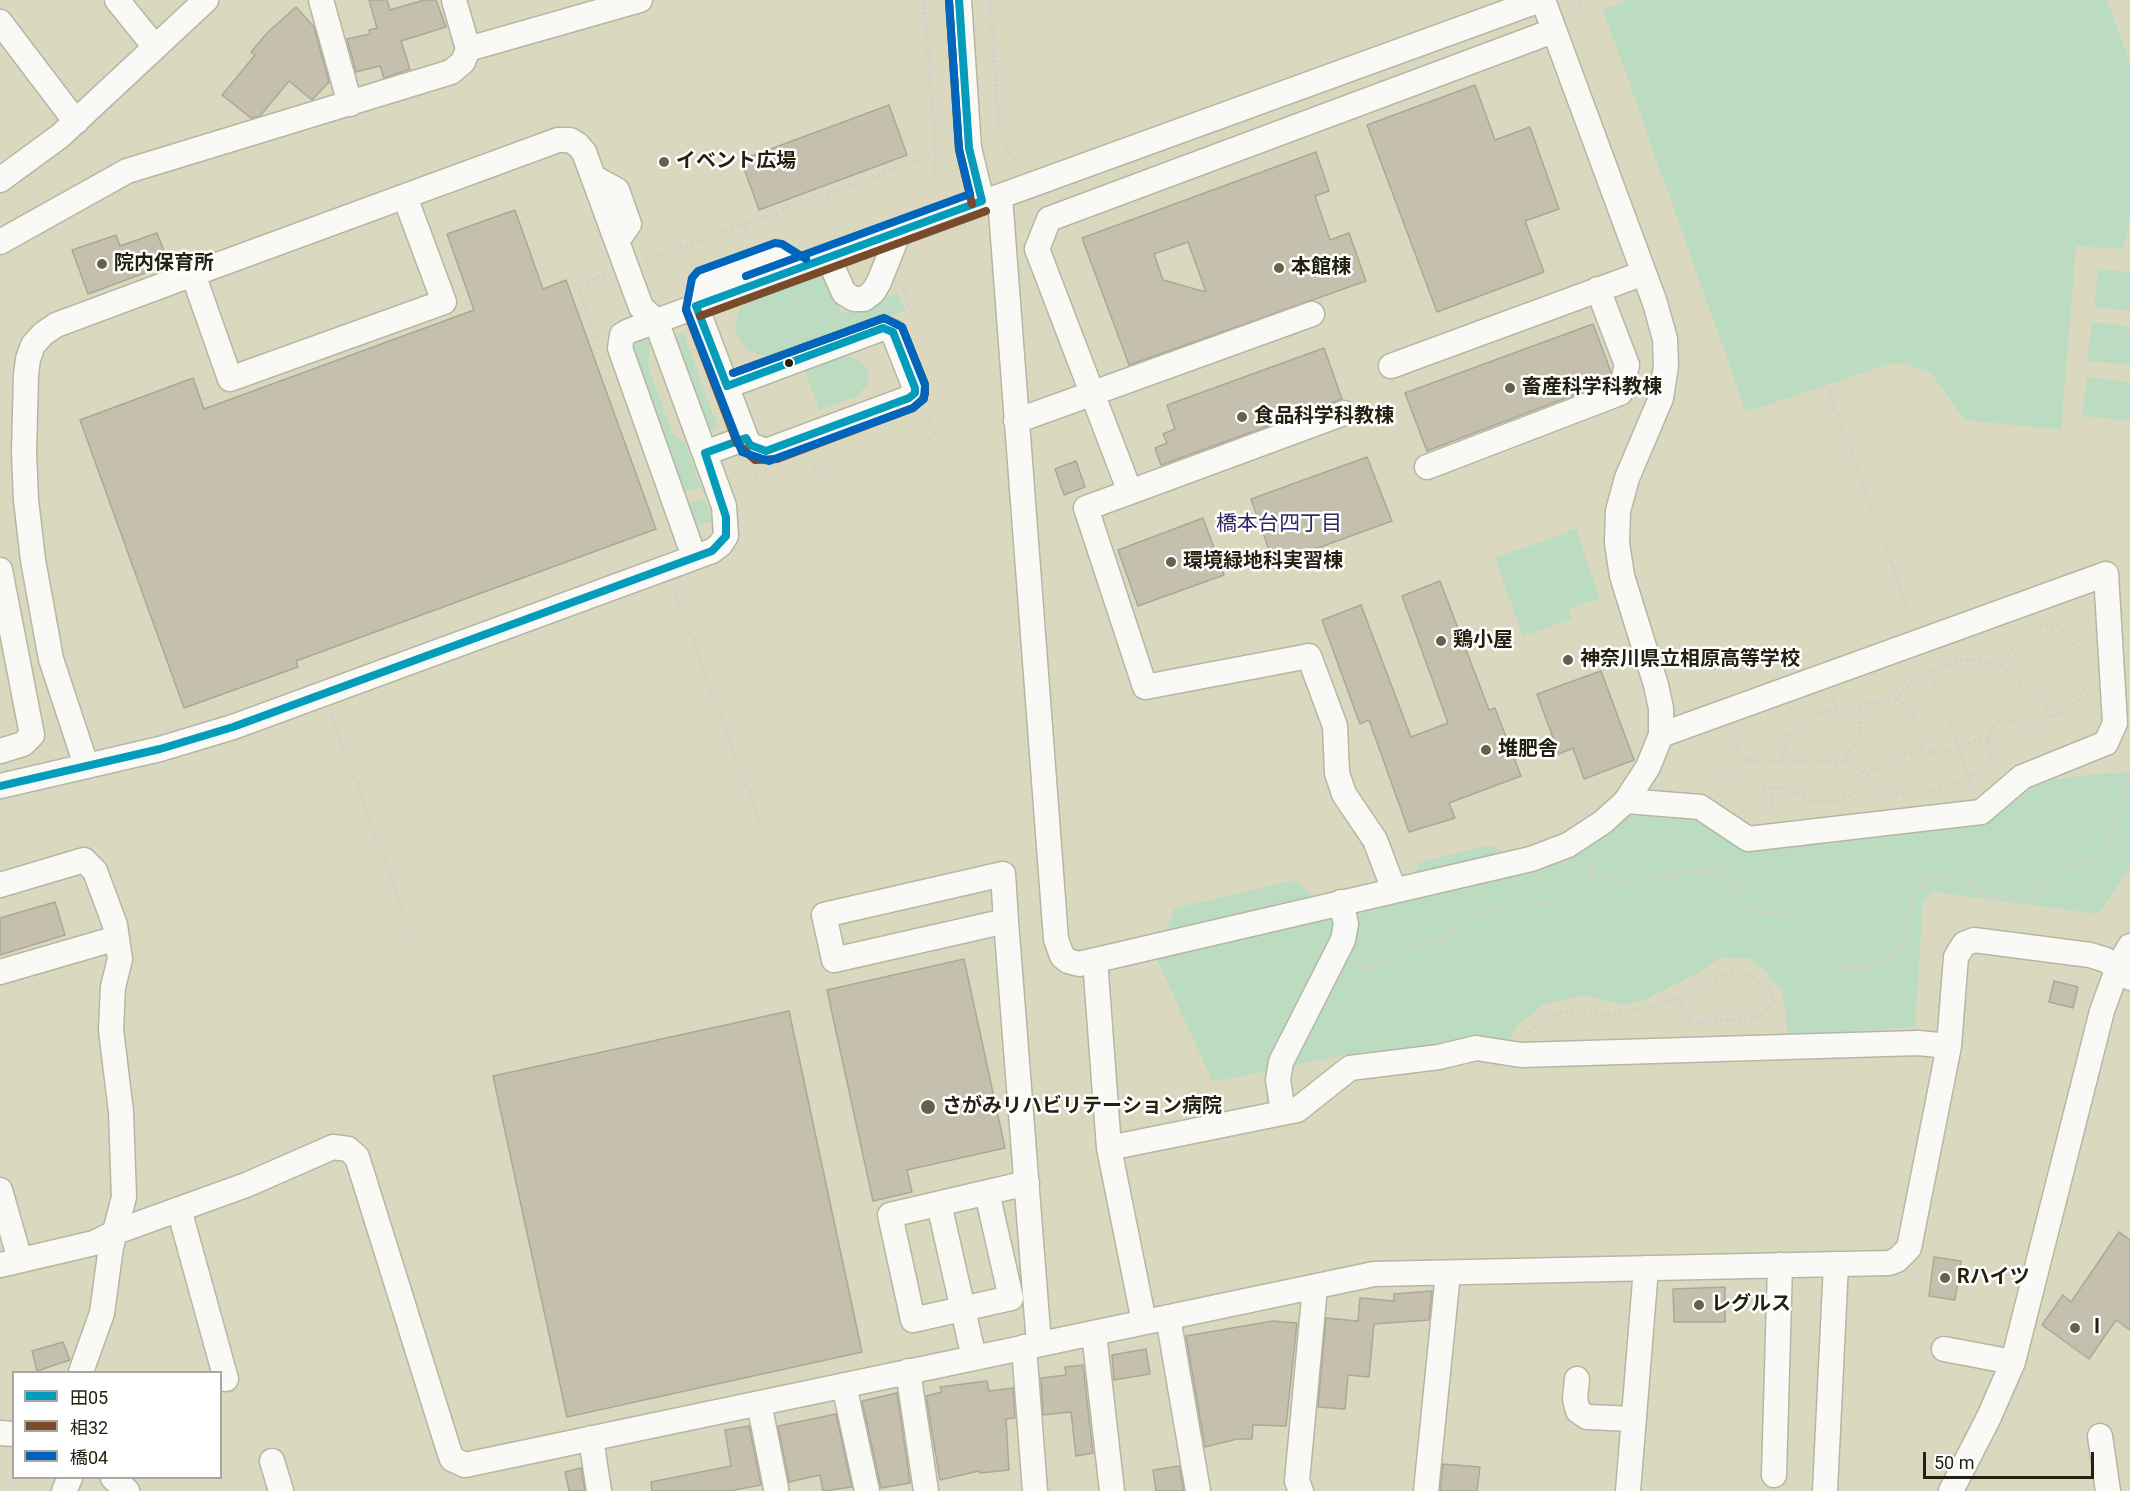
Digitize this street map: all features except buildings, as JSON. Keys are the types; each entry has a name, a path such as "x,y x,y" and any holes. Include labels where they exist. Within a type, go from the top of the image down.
{"street":[{"path":"117,0 155,47"},
{"path":"0,180 76,122 206,0"},
{"path":"321,0 351,104"},
{"path":"0,242 128,171 451,72 463,62 468,49 454,0"},
{"path":"468,49 640,0"},
{"path":"694,557 620,348 622,335 828,257 991,199 1071,172 1541,0 1644,273 1665,339 1666,366 1661,398 1650,429 1627,478 1618,511 1617,543 1622,576 1661,708 1661,735 1647,767 1626,801 1603,822 1568,845 1531,859 1079,964 1068,961 1062,956 1056,939 1016,421 991,199 969,148 959,0"},
{"path":"0,22 76,122"},
{"path":"1130,492 1037,249 1049,219 1553,31"},
{"path":"0,786 160,749 233,727 712,551 726,536 724,506 656,321 641,307 584,152 578,145 570,140 558,140 56,325 43,334 27,359 24,453 26,500 33,560 51,659 86,765"},
{"path":"1071,172 1083,206"},
{"path":"194,274 230,379 444,302 405,197"},
{"path":"828,257 844,293 854,299 864,299 873,292 879,282 899,232"},
{"path":"1391,366 1644,273"},
{"path":"1427,467 1620,393 1627,365 1598,289"},
{"path":"696,306 746,438 750,445 766,451 909,398 915,393 893,332 883,328 727,386"},
{"path":"1016,421 1312,314"},
{"path":"1344,413 1086,508 1145,687 1309,656 1335,726 1337,773 1344,794 1376,840 1394,890"},
{"path":"705,453 746,438"},
{"path":"0,570 4,623 32,723 32,735 23,744 0,751"},
{"path":"1626,801 1700,807 1748,839 1981,812 2022,777 2106,743 2115,723 2106,574 1661,735"},
{"path":"0,885 84,860 95,871 112,911 117,938 120,959 113,987 111,1030 121,1112 124,1197 102,1313 81,1371"},
{"path":"1006,921 834,960 824,915 1003,874 1027,1183 1035,1491"},
{"path":"1283,1112 1278,1080 1281,1062 1343,940 1346,924 1341,902"},
{"path":"0,972 117,938"},
{"path":"0,1190 10,1262 94,1243 116,1232 246,1185 333,1147 342,1147 353,1152 357,1157 449,1451 452,1459 465,1465 1374,1274 1889,1263 1897,1260 1909,1248 1948,1046 1956,957 1964,944 1974,940 2090,955 2124,972"},
{"path":"1951,1491 1989,1417 2013,1362 2099,1020 2124,972 2130,946"},
{"path":"1095,960 1109,1148 1144,1322"},
{"path":"1109,1148 1297,1110 1350,1068 1439,1057 1476,1048 1521,1055 1918,1044 1948,1046"},
{"path":"987,1193 1011,1298 913,1320 890,1215 1027,1183"},
{"path":"939,1204 974,1358"},
{"path":"179,1209 226,1379"},
{"path":"1825,1491 1836,1264"},
{"path":"1774,1475 1780,1266"},
{"path":"1628,1491 1646,1268"},
{"path":"1426,1491 1448,1273"},
{"path":"1301,1491 1297,1481 1315,1287"},
{"path":"1168,1317 1198,1491"},
{"path":"1094,1333 1112,1491"},
{"path":"1944,1349 2013,1362"},
{"path":"908,1371 926,1491"},
{"path":"1577,1379 1575,1400 1578,1411 1587,1417 1634,1419"},
{"path":"844,1385 867,1491"},
{"path":"759,1403 776,1488"},
{"path":"2100,1436 2108,1491"},
{"path":"591,1438 599,1491"},
{"path":"272,1461 281,1491"},
{"path":"114,1479 127,1491"}],"path":[{"path":"924,0 936,154 934,173 928,189"},
{"path":"990,0 1001,142 1014,160 1023,165"},
{"path":"636,263 936,154"},
{"path":"598,341 578,285 614,272"},
{"path":"1827,385 1981,812"},
{"path":"923,440 934,435 925,411"},
{"path":"810,455 819,479 827,476"},
{"path":"671,582 760,823"},
{"path":"2000,665 2026,630 2040,625 2056,626 2067,633 2074,646 2095,659"},
{"path":"1784,759 1785,743 1792,732 1817,714 1897,699 1915,680 1953,662 1972,660 2000,665 2019,682 2032,687 2041,695 2052,717"},
{"path":"1713,716 1730,730 1742,757 1751,761 1784,759 1847,762 1867,774 1875,785 1885,791 1913,795 1948,787 1991,761 1992,751 1988,740 1990,729 1997,721 2006,719 2016,722 2029,733 2076,704 2091,678"},
{"path":"1897,699 1923,734 1922,751"},
{"path":"328,704 417,949"},
{"path":"1847,762 1847,754 1861,732 1858,707"},
{"path":"1733,772 1735,778 1754,788 1785,788 1810,800 1822,802 1841,800 1859,791 1867,774 1896,758 1922,751 1943,752 1958,749 1979,740 1988,740"},
{"path":"1334,957 1350,965 1365,967 1396,957 1419,944 1443,938 1477,914 1518,902 1552,905 1563,901 1593,876 1635,880 1704,871 1716,872 1727,878 1742,902 1753,910 1791,918 1799,924 1823,961 1836,967 1872,968 1903,946 1914,896 1926,880 1938,878 1949,881 1962,878 1973,883 1987,897 2022,900 2034,896 2053,875 2097,854 2107,843 2114,814 2126,792 2125,783 2106,743"},
{"path":"1687,806 1692,793 1701,784 1721,773 1733,772 1751,761"},
{"path":"1521,1055 1526,1035 1550,1016 1564,1012 1628,1012 1678,998 1705,982 1733,972 1749,974 1770,990 1773,1001 1762,1016 1752,1019 1702,1021 1691,1025 1673,1040 1671,1050"},
{"path":"1678,998 1691,1025"}],"green space":[{"path":"1627,0 2107,0 2130,63 2130,215 2123,249 2076,246 2061,430 1965,420 1931,373 1902,363 1891,363 1746,412 1603,9"},
{"path":"2098,269 2130,272 2130,311 2094,307"},
{"path":"826,272 841,314 898,293 905,311 784,355 762,356 744,348 736,331 736,321 740,309 748,301"},
{"path":"2092,322 2130,326 2130,365 2087,361"},
{"path":"679,333 684,335 717,425 714,431 709,428 676,338"},
{"path":"642,339 650,343 648,366 672,433 686,445 701,487 680,494 630,344"},
{"path":"843,356 851,357 864,364 869,377 867,385 857,396 819,410 805,371"},
{"path":"2087,377 2130,382 2130,421 2082,416"},
{"path":"705,498 712,521 694,527 685,505"},
{"path":"1576,529 1600,598 1569,609 1571,619 1523,636 1495,558"},
{"path":"2108,773 2130,773 2130,868 2099,914 1933,892 1923,900 1915,1027 1788,1036 1783,994 1768,973 1751,959 1721,957 1695,975 1646,999 1624,1005 1582,995 1543,1005 1519,1024 1510,1039 1344,1055 1213,1082 1155,955 1175,908 1295,880 1330,914 1411,894 1418,863 1490,845 1539,868 1569,860 1597,841 1627,815 1693,819 1746,852 1986,824 2030,782"}],"transit line":[{"name":"田05","path":"0,786 160,749 233,727 712,551 726,536 726,517 705,453 746,438 750,445 766,451 909,398 915,393 915,388 893,332 883,328 727,386 696,306 982,201 969,148 959,0"},
{"name":"相32","path":"949,1 959,150 972,204"},
{"name":"橋04","path":"746,276 970,194 959,149 949,1"},
{"name":"相32","path":"700,316 986,211"},
{"name":"橋04","path":"733,373 884,318 902,327 925,385 924,399 913,408 769,461 742,452 686,309 692,278 698,271 775,243 782,244 806,259"},
{"name":"相32","path":"686,310 737,443 755,460 777,459 913,408 925,394 925,384 902,327 884,318 733,373"}],"place":[{"name":"イベント広場","path":"664,162"},
{"name":"院内保育所","path":"102,264"},
{"name":"本館棟","path":"1279,268"},
{"name":"畜産科学科教棟","path":"1510,388"},
{"name":"食品科学科教棟","path":"1242,417"},
{"name":"環境緑地科実習棟","path":"1171,562"},
{"name":"鶏小屋","path":"1441,641"},
{"name":"神奈川県立相原高等学校","path":"1568,660"},
{"name":"堆肥舎","path":"1486,750"},
{"name":"さがみリハビリテーション病院","path":"928,1107"},
{"name":"Rハイツ","path":"1945,1278"},
{"name":"レグルス","path":"1699,1305"},
{"name":"Ⅰ","path":"2075,1328"}],"district":[{"name":"橋本台四丁目","path":"1279,525"}]}
